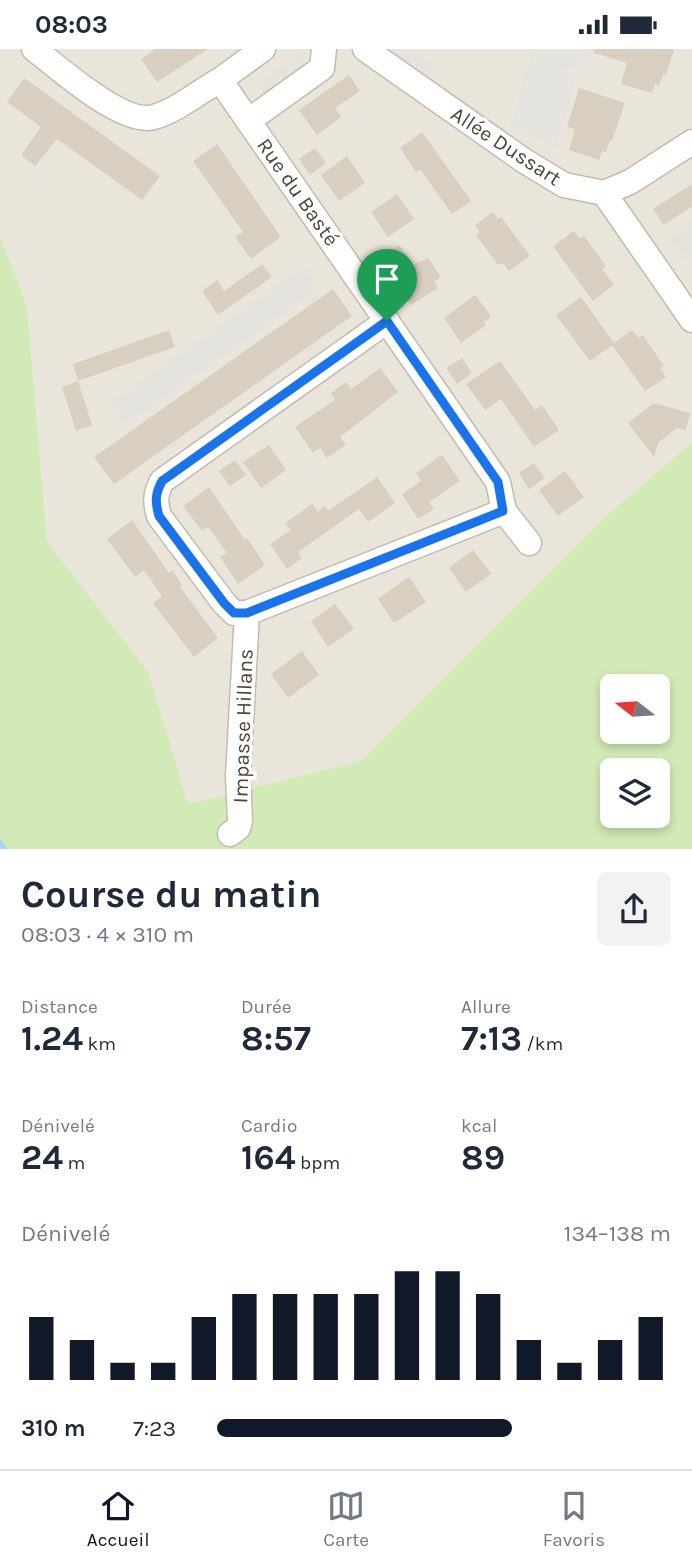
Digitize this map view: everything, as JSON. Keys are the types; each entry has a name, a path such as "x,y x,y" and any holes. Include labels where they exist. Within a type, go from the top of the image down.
{"street":[{"path":"34,49 114,107 140,119 165,112 220,80 263,49"},
{"name":"Rue du Basté","path":"248,121 322,68 324,49"},
{"name":"Allée Dussart","path":"365,49 523,160 564,185 604,193"},
{"name":"Rue du Basté","path":"220,80 498,482 503,511 529,543"},
{"path":"692,142 630,182 604,193 692,320"},
{"path":"387,321 162,481 155,504 159,516 224,603 234,613 247,613 503,511"},
{"name":"Impasse Hillans","path":"230,834 238,828 240,821 238,776 247,613"}],"shaded area":[{"path":"0,49 692,49 692,442 605,517 361,761 187,804 148,671 47,542 27,306 0,236"},
{"path":"384,49 410,49 438,70 428,83"},
{"path":"540,49 601,49 563,71 577,76 556,146 510,128 532,54 546,57"},
{"path":"303,52 312,65 267,98 258,85"},
{"path":"692,222 692,262 690,263 670,238"},
{"path":"304,266 320,288 126,425 110,403"}],"green space":[{"path":"0,236 27,306 47,542 148,671 188,804 361,761 605,517 692,442 692,849 0,849"}],"building":[{"path":"156,49 208,49 157,82 141,59"},
{"path":"595,49 674,49 666,75 663,74 659,86 655,84 652,93 621,84 627,63 594,53"},
{"path":"349,75 360,91 335,108 341,117 317,135 299,110"},
{"path":"24,78 160,176 142,200 57,139 35,166 21,155 41,127 7,102"},
{"path":"579,88 625,103 612,141 610,140 606,152 602,151 599,160 569,150 575,129 567,127"},
{"path":"422,132 471,201 452,214 420,169 416,172 400,148"},
{"path":"217,144 281,237 251,259 235,237 243,232 193,161"},
{"path":"315,148 326,163 310,175 299,159"},
{"path":"347,156 365,183 339,201 321,175"},
{"path":"692,184 692,206 664,225 653,209"},
{"path":"397,194 414,219 388,237 371,212"},
{"path":"493,212 498,219 501,217 530,256 509,271 502,263 498,265 476,235 480,232 475,225"},
{"path":"574,231 580,239 584,236 606,266 602,269 614,285 593,301 553,246"},
{"path":"399,245 413,265 428,258 441,277 434,282 438,288 411,305 390,275 384,279 373,264"},
{"path":"262,264 272,277 218,315 202,291 217,280 224,291"},
{"path":"333,289 352,316 114,484 94,457"},
{"path":"475,295 491,316 484,322 486,325 461,343 444,318"},
{"path":"581,297 614,343 632,330 639,338 643,335 664,366 660,368 666,377 645,391 612,345 590,361 556,315"},
{"path":"169,330 175,347 78,381 73,364"},
{"path":"462,358 472,373 457,384 446,368"},
{"path":"500,361 535,410 542,405 559,430 534,447 501,399 485,410 466,384"},
{"path":"380,368 398,392 340,437 346,445 327,458 320,448 313,453 295,427 335,400 331,393 346,382 351,389"},
{"path":"78,381 92,425 76,431 62,387"},
{"path":"654,403 690,413 686,430 677,428 658,443 654,457 628,423"},
{"path":"269,445 286,470 261,488 243,462"},
{"path":"442,455 460,481 429,502 434,509 418,519 402,494 421,481 416,473"},
{"path":"235,460 246,475 230,486 219,471"},
{"path":"534,463 545,478 529,489 519,473"},
{"path":"565,471 584,497 558,516 539,490"},
{"path":"377,477 395,503 368,522 359,509 298,552 302,558 287,569 270,544 291,530 285,523 312,504 318,512 325,506 328,511"},
{"path":"209,487 265,565 238,584 220,557 227,553 208,527 202,531 183,506"},
{"path":"132,520 169,573 172,570 182,585 180,587 218,638 194,657 153,603 162,596 144,570 135,577 107,539"},
{"path":"473,550 491,574 466,592 449,568"},
{"path":"409,577 426,602 394,623 378,599"},
{"path":"335,604 354,629 328,647 311,621"},
{"path":"302,651 319,675 288,698 271,674"}],"waterway":[{"path":"0,843 4,849"}],"route":[{"path":"387,321 498,482 503,511 247,613 234,613 159,516 155,504 162,481 387,321"}]}
